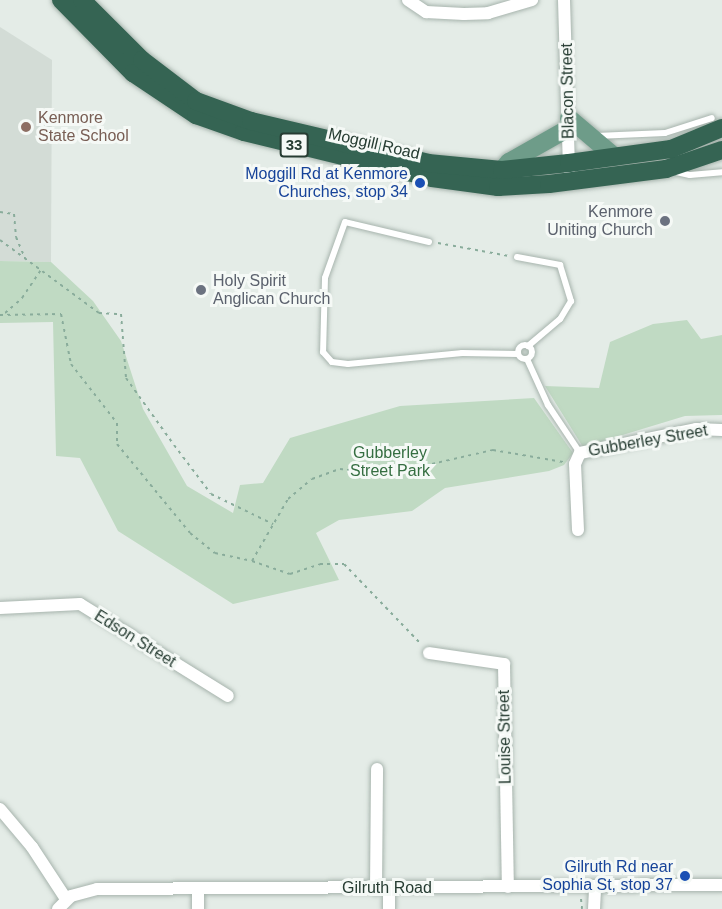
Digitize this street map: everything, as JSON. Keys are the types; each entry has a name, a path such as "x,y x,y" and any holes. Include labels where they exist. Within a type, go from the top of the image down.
{"highway":[{"name":"Moggill Road","path":"61,0 147,85 179,106 226,127 456,183 498,187 569,182 666,169 722,150"},
{"name":"Moggill Road","path":"82,0 160,76 215,109 428,163 502,170 615,157 671,148 717,123"}],"main road":[{"path":"502,170 509,162 569,123 592,136 615,157"}],"street":[{"path":"408,0 426,12 464,15 488,13 532,0"},
{"name":"Blacon Street","path":"564,0 569,182"},
{"name":"Gubberley Street","path":"578,530 577,459 696,429 722,430"},
{"name":"Edson Street","path":"0,608 80,604 228,696"},
{"name":"Louise Street","path":"429,653 504,663 508,887"},
{"path":"377,769 382,889 389,909"},
{"path":"0,809 32,847 62,904"},
{"name":"Gilruth Road","path":"62,904 89,890 722,885"},
{"path":"594,909 595,887"},
{"path":"198,888 198,909"}],"lane":[{"name":"Moggill Road","path":"592,136 665,133 717,123"},
{"path":"666,169 684,175 722,172"},
{"path":"429,242 345,222 325,278 323,352 332,362 348,364 462,353 518,354 527,359 577,459"},
{"path":"517,257 560,265 571,301 560,319 528,346 520,347 518,354"},
{"path":"527,359 532,353 528,346"}],"path":[{"path":"0,212 14,214 16,237 26,259"},
{"path":"0,240 99,313 121,314 126,378 174,445 211,494 273,524"},
{"path":"429,242 517,257"},
{"path":"2,314 22,298 41,270"},
{"path":"2,314 61,314 71,364 117,423 117,444 190,534 215,553 252,561 290,574 320,564 345,564 410,629 429,653"},
{"path":"252,561 288,499 312,479 340,469 388,474 493,450 577,459"},
{"path":"581,899 582,909"}],"shaded area":[{"name":"Kenmore State School","path":"0,27 52,60 51,262 0,261"}],"green space":[{"name":"Gubberley Street Park","path":"0,261 51,262 93,301 121,341 143,409 187,486 233,513 240,485 263,483 290,438 400,406 534,398 573,453 564,465 549,471 445,488 412,511 339,520 316,533 339,580 233,604 118,531 80,458 56,456 53,322 0,323"},
{"path":"687,320 701,339 722,335 722,415 685,416 583,447 545,386 599,388 610,342 653,324"}],"place":[{"name":"Kenmore State School","path":"26,127"},
{"name":"Moggill Rd at Kenmore Churches, stop 34","path":"420,183"},
{"name":"Kenmore Uniting Church","path":"665,221"},
{"name":"Holy Spirit Anglican Church","path":"201,290"},
{"name":"Gilruth Rd near Sophia St, stop 37","path":"685,876"}]}
